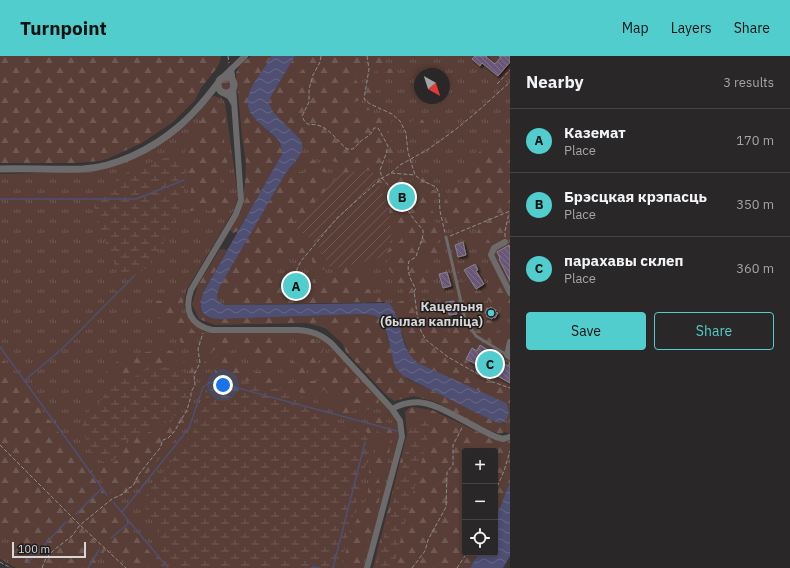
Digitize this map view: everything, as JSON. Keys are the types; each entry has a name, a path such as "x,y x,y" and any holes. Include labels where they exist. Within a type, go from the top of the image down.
{"street":[{"path":"0,168 84,169 122,160 171,133 189,118 220,81 245,56"},
{"path":"231,69 241,200 236,214 191,290 188,298 187,309 196,323 205,329 298,330 310,331 322,336 331,343 392,409 400,421 402,437 367,568"},
{"path":"220,81 228,78 233,84"},
{"path":"220,81 220,90 231,98 235,107"},
{"path":"207,97 213,94 229,92 233,84"},
{"path":"507,243 494,248 491,255 510,293"},
{"path":"509,356 510,342"},
{"path":"392,409 410,402 421,402 436,405 496,437 502,439 510,437"}],"lane":[{"path":"446,238 465,319 476,336 509,356"}],"path":[{"path":"228,56 231,69"},
{"path":"321,56 309,89 309,102 302,116 308,125 320,126 335,137 339,143 347,149 352,150 371,135 374,128 378,128 388,146 380,170 382,178 423,230 422,240 416,257 409,261 408,264 409,276 416,289 414,291 421,331 426,340 448,357 490,381 510,388"},
{"path":"367,56 369,69 364,99 370,104 392,114 400,121 406,133 408,152 415,175 421,180 436,187 446,238 509,211"},
{"path":"497,84 510,70"},
{"path":"295,283 297,269 301,261 337,218 382,178 455,130 510,82"},
{"path":"391,173 415,175"},
{"path":"507,243 505,231 509,211"},
{"path":"42,568 46,558 72,536 80,525 112,499 122,495 127,489 133,486 139,474 160,448 163,440 168,438 174,432 187,410 191,392 195,385 194,375 200,363 198,349 205,329"},
{"path":"412,568 425,551 428,540 446,507 447,472 453,465 453,445 466,422"},
{"path":"0,445 80,525 126,568"},
{"path":"498,485 510,450"},
{"path":"457,568 465,556"},
{"path":"0,562 11,568"}],"green space":[{"path":"0,56 221,56 220,62 216,69 201,88 195,100 173,122 142,143 107,159 99,161 75,163 0,163"},
{"path":"251,56 271,56 253,85 248,101 249,109 253,117 278,141 282,152 281,157 238,231 233,233 230,230 240,212 245,184 246,163 236,73 241,64"},
{"path":"295,56 510,56 510,434 505,432 504,423 508,414 507,405 422,365 384,302 225,305 218,301 217,296 219,288 284,176 297,160 302,149 270,98"},
{"path":"295,56 301,56 292,73 287,75 285,74"},
{"path":"306,56 386,56 381,65 383,70 392,68 395,70 391,75 383,78 377,71 371,72 371,66 374,64 371,61 364,62 364,66 359,70 365,72 355,79 358,83 373,82 378,85 376,96 370,98 367,93 363,92 364,90 358,91 356,96 360,100 350,104 359,104 371,108 370,110 355,112 355,114 375,116 385,114 392,121 387,127 396,150 395,154 387,157 386,161 389,163 390,168 388,170 383,171 373,178 341,179 335,175 333,170 342,169 345,165 327,159 311,149 319,146 325,147 324,143 302,149 303,143 300,139 272,111 269,106 270,96 281,80 294,78 307,65 308,58"},
{"path":"223,79 227,79 231,85 227,91 223,91 219,87 219,83"},
{"path":"214,96 222,98 225,103 238,196 234,210 187,289 184,304 185,310 196,325 208,332 303,332 320,337 333,347 389,409 397,423 399,437 365,568 16,568 0,559 0,174 98,170 162,142 180,130 195,117 210,98"},
{"path":"217,103 221,106 225,115 224,141 227,157 226,165 220,180 224,196 230,202 228,207 220,209 214,213 205,209 190,211 185,208 184,205 191,191 191,183 185,162 186,148 198,131 203,110 209,105"},
{"path":"417,118 423,120 425,125 421,130 414,128 409,123"},
{"path":"496,143 506,144 510,149 510,243 508,239 497,233 487,239 490,242 486,253 483,254 475,236 479,229 476,226 466,228 460,223 458,227 453,229 445,225 443,209 447,197 465,177 470,165 474,164 474,160 478,153 484,148"},
{"path":"169,157 181,162 185,176 183,195 176,217 166,239 154,259 141,272 130,276 126,275 116,267 112,259 95,214 95,203 106,195 116,180 126,173 144,164"},
{"path":"313,159 318,163 324,160 329,165 325,173 318,169 316,173 318,179 336,178 333,184 325,185 323,189 332,188 316,198 316,209 303,220 296,219 292,228 302,236 312,236 310,240 306,239 302,248 314,249 321,240 326,254 321,255 321,258 331,261 331,266 326,267 323,270 318,269 317,266 313,264 311,256 302,253 298,255 290,251 290,260 285,261 285,265 290,268 286,270 281,268 281,265 275,264 268,277 272,281 273,285 286,273 294,273 294,278 291,281 291,290 311,290 314,286 312,284 313,279 318,280 323,277 334,277 349,279 351,278 336,270 344,268 349,263 370,258 372,265 369,267 364,267 365,270 358,272 367,277 370,281 355,290 371,289 374,295 377,295 384,302 245,304 238,299 230,298 225,294 225,291 219,288 284,176 288,170 305,173 311,166 309,163"},
{"path":"401,169 409,173 410,182 421,174 429,174 430,182 421,186 430,191 437,189 437,196 433,195 429,200 434,216 429,220 435,221 438,239 436,246 441,245 443,253 442,256 434,260 424,256 415,265 416,268 426,265 425,273 427,281 409,297 402,294 405,289 403,286 394,290 391,271 386,266 387,261 398,253 394,250 387,253 383,249 385,246 398,243 402,237 395,238 394,229 388,229 374,181 385,173 394,173"},
{"path":"372,170 389,208 391,237 385,257 331,269 315,241 294,227 340,173"},
{"path":"220,249 227,250 204,291 200,304 204,315 210,318 220,319 366,314 375,316 381,320 384,325 396,368 407,379 487,418 504,423 505,432 499,434 471,422 436,402 414,396 394,401 387,396 346,352 342,343 325,328 306,323 215,325 199,319 192,304 198,285"},
{"path":"494,268 496,269 507,294 510,296 510,306 500,309 499,305 494,301 492,303 489,300 484,301 481,305 478,304 479,299 475,298 472,300 467,297 465,299 458,282 462,282 463,278 460,277 457,272 461,270 467,281 465,279 463,282 466,286 474,290 483,285 486,289 490,287 493,290 496,289 494,283 495,279 489,278 488,271"},
{"path":"177,292 183,295 183,305 179,314 186,321 184,325 189,326 195,332 198,344 193,347 184,347 179,338 180,329 176,328 166,320 156,318 152,309 156,301 170,300"},
{"path":"415,297 420,297 420,301 427,297 434,297 435,301 433,306 439,311 440,318 438,321 443,325 445,330 450,333 454,326 463,327 472,338 502,356 504,363 507,362 510,364 510,404 507,405 414,361 409,355 392,306 401,301 412,301"},
{"path":"480,308 484,309 486,320 493,320 498,323 501,319 507,321 508,326 499,327 496,332 496,341 500,339 508,340 506,349 495,346 475,334 478,329 472,329 465,317"},
{"path":"214,334 224,334 238,341 243,337 266,337 280,339 284,346 283,360 274,366 259,368 260,359 237,347 227,352 216,349 209,353 207,358 203,358 200,353 202,347 207,347 205,344 210,336"},
{"path":"303,337 314,339 314,343 324,348 315,369 309,369 303,376 298,376 297,371 290,372 287,377 283,373 285,365 291,363 294,356 290,351 293,344 302,341"},
{"path":"164,349 175,352 177,355 176,363 171,367 160,367 136,376 118,376 111,379 106,376 106,371 124,356"},
{"path":"330,350 340,358 365,385 364,390 367,389 379,400 378,407 373,410 367,409 365,412 355,410 344,414 341,413 343,409 338,403 338,398 324,389 319,394 320,396 328,395 326,405 319,404 316,397 311,394 311,391 305,395 299,392 299,389 296,389 294,386 290,389 287,386 284,389 272,386 270,382 260,384 226,376 218,378 214,370 220,367 220,363 205,367 204,362 215,356 227,357 227,362 233,359 243,364 246,375 251,375 253,372 264,372 271,374 269,379 282,377 285,381 294,383 297,380 305,381 308,386 310,381 318,381 317,372"},
{"path":"0,356 151,554 153,559 151,568 131,568 110,550 105,551 91,568 30,568 24,560 25,544 21,537 15,534 0,535"},
{"path":"185,359 194,360 201,369 199,378 194,379 188,377 188,368 182,366"},
{"path":"155,367 175,368 186,374 190,381 191,390 186,402 179,412 169,420 159,426 133,434 125,443 119,455 112,461 104,462 100,460 92,452 87,442 82,425 84,416 90,409 98,404 114,383 122,379 137,376 143,370"},
{"path":"225,378 297,393 302,396 325,420 334,425 353,428 362,433 368,439 370,447 340,568 154,568 160,537 157,527 146,509 145,498 192,434 197,425 209,386 215,381"},
{"path":"412,407 432,410 495,440 503,442 510,440 510,482 498,512 498,448 462,448 462,556 477,556 470,568 373,568 407,434 405,412"},
{"path":"182,412 186,412 189,415 183,429 130,495 124,499 111,493 101,479 98,471 102,467 117,460 133,438 161,428"},
{"path":"372,412 381,413 393,434 389,439 390,449 386,465 378,478 380,484 376,492 380,496 376,518 370,526 372,538 368,540 367,550 364,553 366,556 361,565 353,568 345,568 346,565 343,563 352,528 358,518 361,505 366,501 369,471 376,449 383,444 383,435 377,430 376,434 369,435 365,430 368,421 367,416"},
{"path":"428,417 432,422 393,568 376,568 411,430 415,419"}],"water":[{"path":"271,56 295,56 270,98 269,104 274,113 300,139 302,149 298,159 284,176 219,288 217,296 218,301 225,305 388,303 394,310 404,344 415,361 506,403 509,412 505,422 498,423 403,376 396,368 394,363 383,323 376,316 366,314 220,319 208,317 202,311 201,302 204,291 282,154 281,146 277,140 257,121 248,107 248,98 252,87"},
{"path":"510,482 510,556 503,568 470,568 477,556 498,556 498,512"}],"building":[{"path":"475,56 487,56 486,57 495,64 501,57 499,56 510,56 510,62 498,76 482,63 480,66 472,59"},
{"path":"463,242 466,255 458,257 455,245"},
{"path":"509,245 510,248 510,281 497,252"},
{"path":"475,264 478,270 476,271 484,284 476,289 464,270"},
{"path":"447,272 451,286 443,288 439,274"},
{"path":"300,282 300,290 291,290 291,283"},
{"path":"454,301 457,314 449,315 446,302"},
{"name":"Кацельня (былая капліца)","path":"490,307 498,313 495,318 493,317 492,319 486,316 487,314 485,313 487,308 489,309"},
{"path":"480,345 488,350 486,354 508,366 510,362 510,383 466,359 472,348 477,351"}],"waterway":[{"path":"0,199 136,199 184,180"},
{"path":"24,381 63,348 134,276"},
{"path":"0,347 107,495"},
{"path":"122,512 189,428 203,387 209,383 215,382 397,431"},
{"path":"333,568 365,442"},
{"path":"76,514 102,488"},
{"path":"114,503 168,568"},
{"path":"28,562 66,522"},
{"path":"111,538 129,523"},
{"path":"88,568 99,550"},
{"path":"311,568 320,568"}],"place":[{"name":"Брэсцкая крэпасць","path":"402,197"},
{"name":"Каземат","path":"296,286"},
{"name":"Кацельня (былая капліца)","path":"491,313"},
{"name":"парахавы склеп","path":"490,364"}]}
